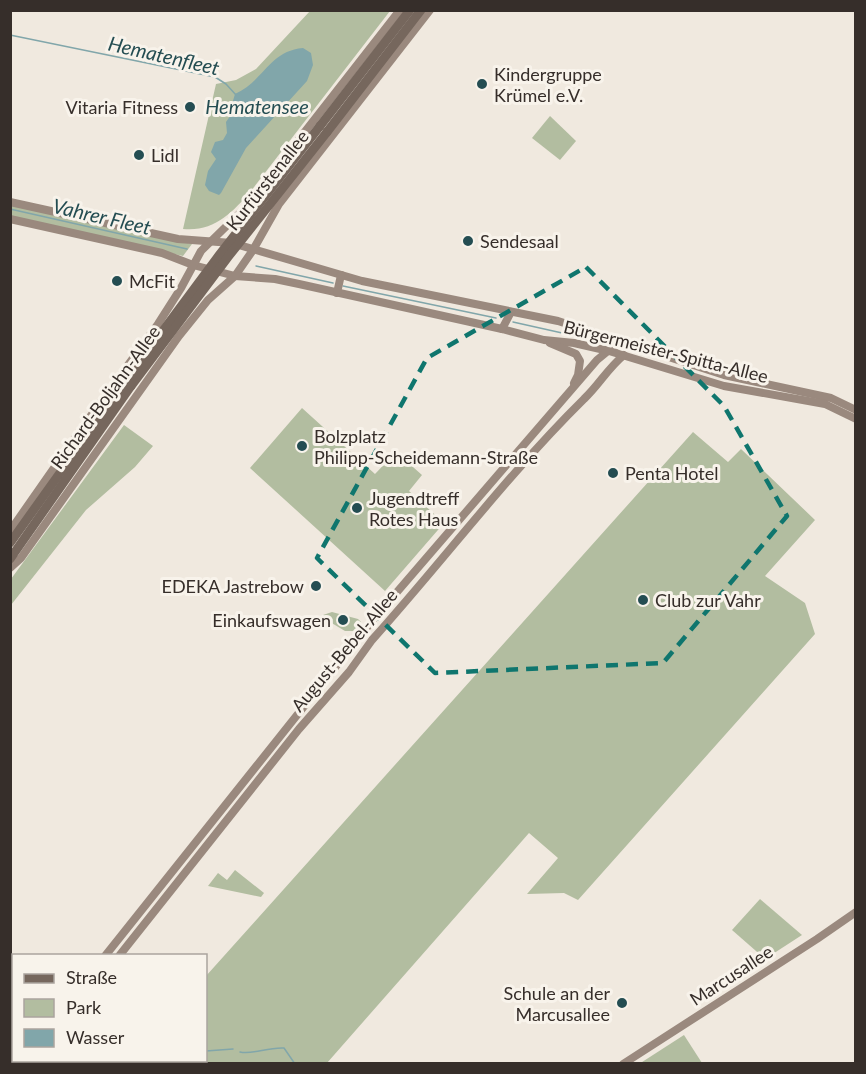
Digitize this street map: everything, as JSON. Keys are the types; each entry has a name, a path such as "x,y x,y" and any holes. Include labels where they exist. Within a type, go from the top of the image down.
{"main road":[{"name":"Kurfürstenallee","path":"193,265 201,251 243,210 261,188 400,10"},
{"name":"Kurfürstenallee","path":"323,129 410,10"},
{"name":"Kurfürstenallee","path":"224,256 323,129 421,10"},
{"name":"Kurfürstenallee","path":"235,276 253,250 279,204 430,10"},
{"name":"Bürgermeister-Spitta-Allee","path":"10,202 177,239 232,243 339,285 544,340 574,343 609,351 724,386 825,404 855,419"},
{"name":"Bürgermeister-Spitta-Allee","path":"10,219 162,253 193,265 235,276 339,285 558,321 604,334 724,375 831,398 855,410"},
{"name":"Richard-Boljahn-Allee","path":"10,543 224,256"},
{"name":"Richard-Boljahn-Allee","path":"10,531 158,324 182,288 193,265"},
{"name":"Richard-Boljahn-Allee","path":"10,568 21,558 179,336 208,300 235,276"},
{"path":"502,329 511,312"},
{"name":"August-Bebel-Allee","path":"604,334 609,351 609,361 604,375"},
{"name":"August-Bebel-Allee","path":"544,340 576,354 580,361 578,375 571,389"},
{"path":"609,351 614,346 633,344"},
{"name":"August-Bebel-Allee","path":"107,954 338,663 571,389 597,360 609,351"},
{"name":"August-Bebel-Allee","path":"121,954 305,722 349,672 367,646 542,443 624,355"},
{"name":"Richard-Boljahn-Allee","path":"10,559 128,384"},
{"path":"532,434 542,443"},
{"name":"Marcusallee","path":"623,1064 855,912"}],"highlighted area":[{"path":"586,267 724,406 787,516 663,663 435,673 317,558 427,358"}],"green space":[{"path":"310,11 390,11 237,207 213,224 194,229 183,229 216,84 236,80 256,69"},
{"path":"550,116 576,141 560,160 532,138"},
{"path":"11,205 192,244 183,256 11,216"},
{"path":"302,408 375,474 396,452 422,475 409,491 444,523 385,591 250,468"},
{"path":"124,425 153,446 135,467 86,510 11,605 11,579"},
{"name":"Club zur Vahr","path":"693,432 728,462 741,449 815,520 765,576 805,603 815,634 578,900 564,893 527,894 558,858 529,833 327,1063 129,1064 130,1062 207,1062 207,975"},
{"path":"332,612 358,619 361,622 354,631 345,631 320,616"},
{"path":"235,870 264,893 261,897 208,886 218,873 227,880"},
{"path":"760,899 802,935 765,959 732,930"},
{"path":"684,1035 702,1063 639,1064"}],"water":[{"name":"Hematensee","path":"303,48 311,53 313,65 307,81 246,148 221,193 219,195 209,191 205,185 208,171 216,159 211,152 215,142 223,140 227,133 226,122 235,109 232,104 235,94 253,82 274,60 292,50"}],"waterway":[{"name":"Hematenfleet","path":"10,35 215,77 226,84 236,95"},
{"name":"Vahrer Fleet","path":"10,209 187,249"},
{"name":"Vahrer Fleet","path":"256,266 333,283"},
{"name":"Vahrer Fleet","path":"343,286 496,318"},
{"name":"Vahrer Fleet","path":"513,322 580,337"},
{"path":"240,1052 284,1048 295,1064"},
{"path":"207,1051 233,1049"}],"place":[{"name":"Kindergruppe Krümel e.V.","path":"482,84"},
{"name":"Vitaria Fitness","path":"190,107"},
{"name":"Lidl","path":"139,155"},
{"name":"Sendesaal","path":"468,241"},
{"name":"McFit","path":"117,281"},
{"name":"Bolzplatz Philipp-Scheidemann-Straße","path":"302,446"},
{"name":"Penta Hotel","path":"613,473"},
{"name":"Jugendtreff Rotes Haus","path":"357,508"},
{"name":"EDEKA Jastrebow","path":"316,586"},
{"name":"Club zur Vahr","path":"643,600"},
{"name":"Einkaufswagen","path":"343,620"},
{"name":"Schule an der Marcusallee","path":"622,1003"}]}
